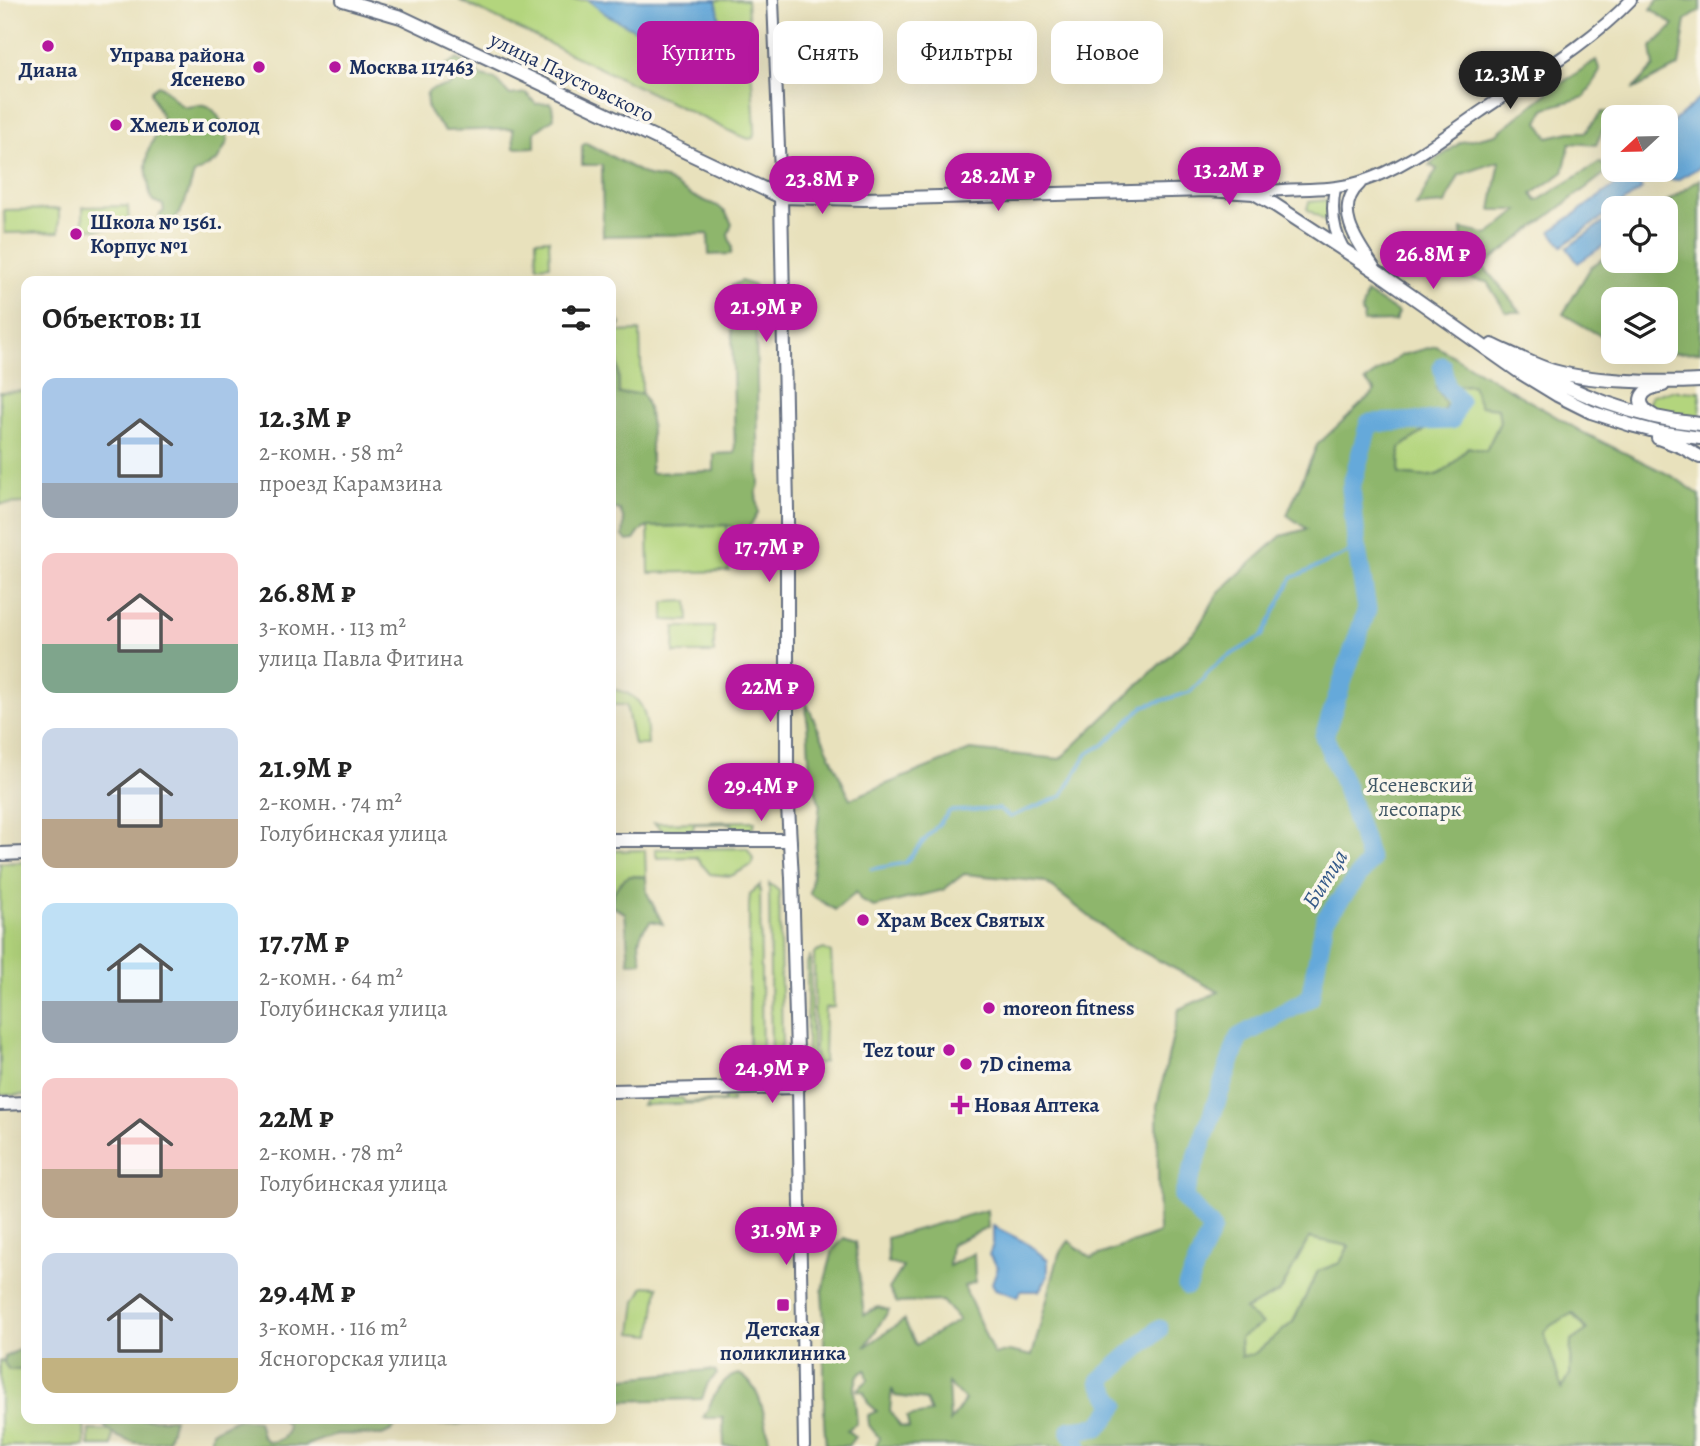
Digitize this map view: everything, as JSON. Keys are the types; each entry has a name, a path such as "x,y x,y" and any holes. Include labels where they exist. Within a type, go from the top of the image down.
{"main road":[{"name":"улица Паустовского","path":"344,0 401,17 781,197"},
{"path":"616,1091 798,1087 787,789 787,509 781,197 864,199 1207,190 1254,193 1379,273 1521,373 1557,394 1609,418 1658,432 1700,438"},
{"path":"1469,335 1549,370 1588,377 1684,382"},
{"path":"1469,335 1558,384 1627,411 1700,424"},
{"path":"1658,418 1641,405 1641,398 1646,391 1655,386 1700,381"},
{"path":"1609,418 1614,423 1682,447 1700,457"},
{"path":"616,840 790,840"},
{"path":"0,854 21,853"},
{"path":"0,1104 21,1103"}],"street":[{"path":"773,0 781,197"},
{"path":"1254,193 1273,189 1335,188 1362,182 1407,161 1582,42 1631,0"},
{"path":"1362,182 1352,190 1348,200 1348,217 1359,245 1379,273"},
{"path":"1335,188 1333,200 1336,237 1344,250"},
{"path":"798,1087 804,1446"}],"green space":[{"path":"459,0 747,0 748,21 637,21 637,84 752,84 755,129 753,138 738,135"},
{"path":"1658,0 1700,0 1700,11 1686,20 1679,66 1632,90 1654,67 1651,47 1674,25 1651,9"},
{"path":"457,59 481,76 495,79 510,95 526,93 536,104 550,103 554,118 535,132 535,147 514,148 513,129 445,131 428,110 427,93 452,84 446,65"},
{"path":"1596,60 1600,71 1585,97 1545,108 1538,122 1548,137 1586,132 1601,113 1601,134 1596,145 1570,143 1563,173 1532,194 1537,201 1600,162 1601,176 1483,266 1521,312 1506,312 1487,282 1460,277 1462,229 1488,235 1519,210 1491,210 1500,161 1459,175 1445,204 1416,206 1437,169 1429,165 1461,142 1496,134 1550,91"},
{"path":"158,85 183,106 202,105 213,110 228,141 217,161 194,174 183,207 173,220 167,221 159,218 164,211 163,205 153,201 150,196 146,166 148,151 163,119 151,94 151,90"},
{"path":"586,143 648,176 665,179 693,196 718,206 732,224 728,235 731,254 709,255 708,234 603,236 602,165 582,165 582,146"},
{"path":"1700,179 1700,352 1678,353 1678,287 1601,287 1601,336 1563,314 1591,267 1601,260 1601,273 1678,273 1678,196 1675,196"},
{"path":"1327,200 1331,203 1333,226 1307,209 1309,202"},
{"path":"128,206 129,228 83,229 83,207"},
{"path":"59,209 59,232 5,233 4,210"},
{"path":"549,239 550,265 537,266 536,240"},
{"path":"741,281 755,286 758,513 748,529 727,525 648,527 641,530 634,540 627,541 623,536 623,517 620,510 616,509 616,318 621,324 617,332 619,394 642,393 646,402 651,432 651,473 714,471 714,454 735,453 731,286"},
{"path":"1366,293 1399,313 1395,321 1363,322 1364,315 1361,313"},
{"path":"640,331 642,393 619,394 617,332"},
{"name":"Ясеневский лесопарк","path":"1436,346 1584,433 1674,477 1700,495 1700,1446 876,1446 879,1438 869,1425 868,1415 877,1411 868,1403 864,1392 857,1390 868,1380 866,1370 858,1375 854,1389 857,1423 847,1430 855,1437 848,1446 826,1446 822,1292 833,1250 844,1238 855,1242 864,1315 878,1307 889,1310 865,1347 904,1320 916,1345 959,1320 942,1301 897,1303 889,1289 903,1267 888,1263 887,1238 987,1210 988,1228 951,1244 949,1266 974,1253 975,1282 964,1286 994,1355 1009,1351 1032,1356 1059,1254 1069,1241 1091,1258 1159,1233 1157,1106 1179,1009 1219,992 1118,939 1045,882 964,874 943,890 874,907 861,901 856,892 835,910 810,894 820,804 810,776 806,702 850,799 970,750 1060,759 1197,629 1219,592 1281,536 1307,529 1287,515 1317,445 1375,391 1365,381 1402,355","holes":["1472,385 1480,406 1498,408 1500,422 1486,451 1468,447 1452,465 1432,476 1399,474 1400,448 1439,420 1446,405 1436,387","1309,1238 1349,1246 1340,1263 1318,1271 1293,1322 1254,1354 1241,1357 1240,1338 1262,1324 1244,1310 1280,1292","1573,1313 1587,1330 1571,1341 1570,1374 1562,1389 1544,1333 1550,1326","948,1383 965,1400 950,1422","892,1389 895,1396 926,1400 931,1413 907,1417 909,1428 900,1426 890,1411"]},
{"path":"1472,385 1498,408 1500,422 1486,451 1468,447 1445,470 1431,476 1398,474 1400,448 1439,420 1435,387"},
{"path":"21,391 21,503 0,504 0,392"},
{"path":"1671,391 1700,391 1700,417 1663,412 1648,405 1652,395"},
{"path":"727,525 729,571 649,573 648,527"},
{"path":"688,601 689,621 664,620 664,602"},
{"path":"675,627 714,627 714,653 674,653"},
{"path":"616,690 638,701 645,715 648,745 634,745 626,705 616,705"},
{"path":"755,821 753,829 733,830 732,823 694,824 693,831 662,830 654,823"},
{"path":"747,848 753,858 752,865 731,876 710,874 696,857 657,858 655,849"},
{"path":"645,850 646,877 628,877 616,889 616,851"},
{"path":"21,862 21,1095 0,1095 0,863"},
{"path":"629,876 646,877 647,893 663,924 651,921 643,931 639,940 642,962 629,963 625,913 616,908 616,889"},
{"path":"769,883 779,891 782,1044 771,1064"},
{"path":"760,885 762,1070 749,1076 749,905 750,894"},
{"path":"824,949 831,953 834,1007 825,1008 824,1062 815,1064 814,953"},
{"path":"810,955 812,1068 807,1063 807,963"},
{"path":"724,1096 732,1098 732,1102 642,1105 646,1099 724,1101"},
{"path":"1309,1238 1349,1245 1340,1263 1318,1271 1293,1322 1254,1354 1241,1358 1240,1338 1262,1324 1243,1311 1280,1292"},
{"path":"644,1286 658,1287 652,1335 632,1333 636,1301"},
{"path":"1572,1313 1587,1330 1571,1341 1570,1374 1562,1390 1544,1333 1550,1326"},
{"path":"21,1349 21,1370 9,1370 4,1363 5,1357"},
{"path":"21,1360 21,1424 84,1424 85,1446 0,1446 0,1361"},
{"path":"708,1370 717,1374 708,1383 702,1399 616,1401 616,1379"},
{"path":"739,1374 747,1379 758,1396 770,1446 724,1446 723,1418 703,1418 721,1385"},
{"path":"105,1424 173,1424 168,1440 151,1443 127,1441 105,1427"},
{"path":"227,1424 259,1424 262,1436 268,1442 285,1436 286,1424 396,1424 393,1430 382,1435 337,1434 304,1446 210,1446 212,1431"},
{"path":"89,1430 113,1431 112,1446 89,1446"}],"water":[{"path":"588,0 716,0 720,21 637,21 637,31 607,15"},
{"path":"1700,98 1700,167 1678,179 1678,117"},
{"path":"1620,182 1637,182 1642,189 1632,196 1601,196 1601,218 1562,246 1551,231"},
{"path":"1601,224 1601,247 1578,263 1567,248"},
{"path":"993,1226 1025,1242 1048,1260 1048,1276 1039,1291 1021,1291 1018,1297 995,1289 992,1283 998,1267 989,1255 993,1244"}],"waterway":[{"name":"Битца","path":"1187,1286 1212,1229 1183,1197 1239,1037 1310,998 1325,919 1370,861 1345,785 1324,736 1367,609 1351,488 1369,423 1451,420 1459,401 1446,386 1442,366"},
{"path":"872,869 905,863 950,811 999,809 1010,817 1062,796 1087,754 1103,745 1144,706 1190,692 1219,662 1262,636 1292,578 1357,549"},
{"name":"Битца","path":"1078,1446 1070,1430 1099,1427 1116,1405 1100,1381 1159,1329"}],"place":[{"name":"Диана","path":"48,46"},
{"name":"Управа района Ясенево","path":"259,67"},
{"name":"Москва 117463","path":"335,67"},
{"name":"Хмель и солод","path":"116,125"},
{"name":"Школа № 1561. Корпус №1","path":"76,234"},
{"name":"Храм Всех Святых","path":"863,920"},
{"name":"moreon fitness","path":"989,1008"},
{"name":"Tez tour","path":"949,1050"},
{"name":"7D cinema","path":"966,1064"},
{"name":"Новая Аптека","path":"960,1105"},
{"name":"Детская поликлиника","path":"783,1305"}]}
